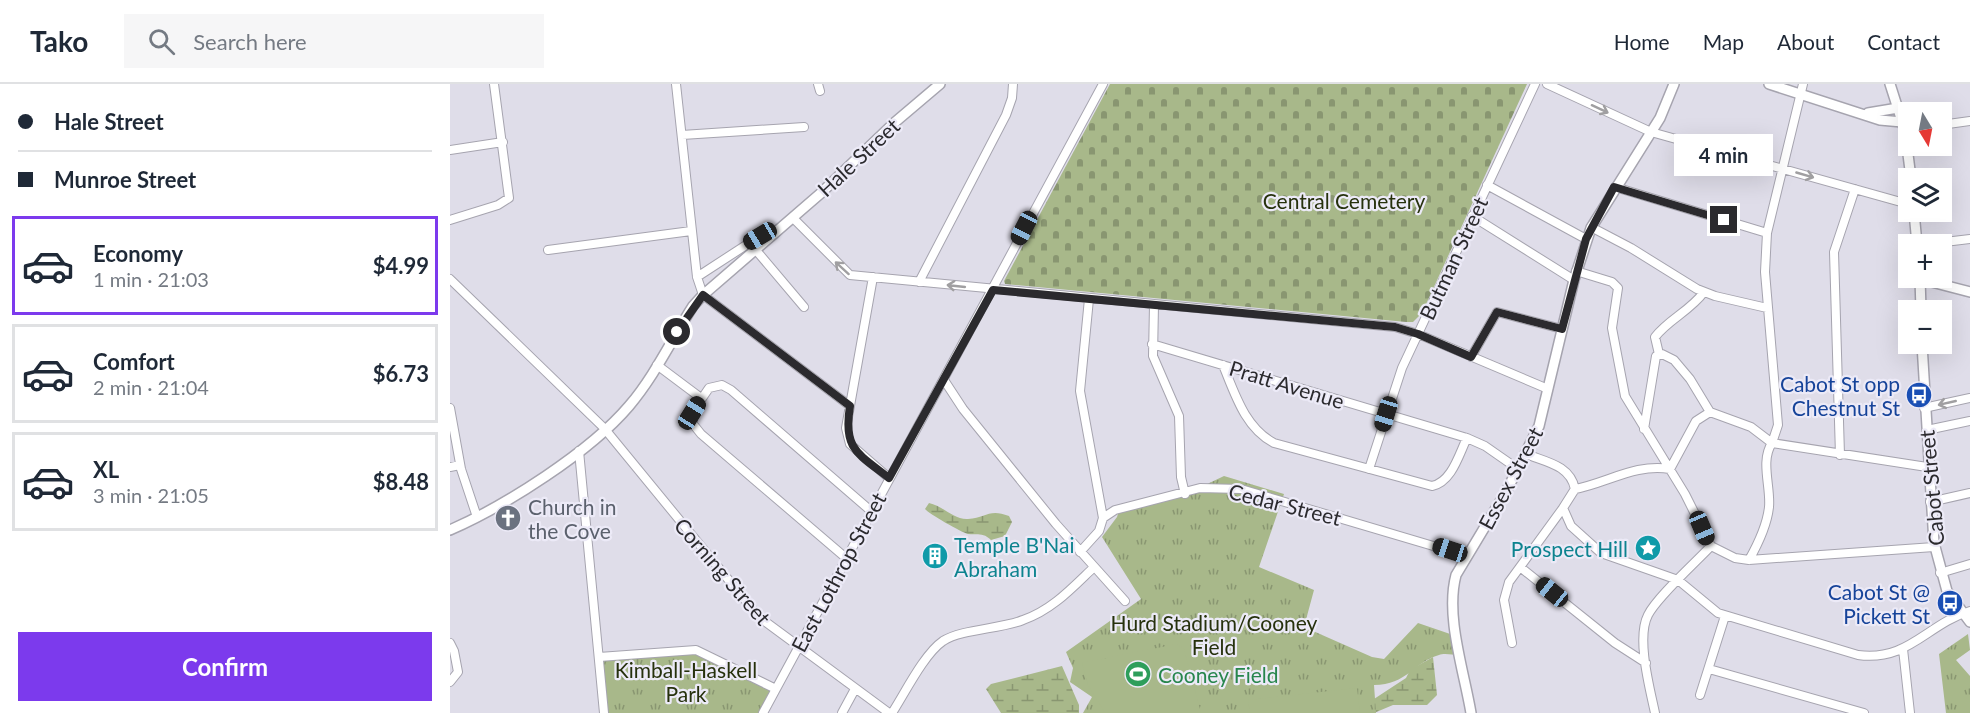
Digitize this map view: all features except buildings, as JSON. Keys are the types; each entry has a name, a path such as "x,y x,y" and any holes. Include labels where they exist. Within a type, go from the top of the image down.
{"main road":[{"name":"Hale Street","path":"450,530 477,517 579,451 606,430 631,404 693,306 703,295 793,218 894,123 940,84"},
{"name":"Essex Street","path":"1471,713 1452,615 1452,589 1467,556 1518,469 1539,426 1575,275 1591,227 1614,187 1666,109 1674,84"},
{"path":"1769,84 1802,89 1898,125"},
{"path":"1863,113 1898,108 1890,84"},
{"path":"1952,287 1970,292"},
{"name":"Cabot Street","path":"1922,354 1934,547 1947,591 1967,612 1970,622"}],"street":[{"path":"450,220 498,205 508,198 494,84"},
{"path":"676,84 691,231 697,277 703,295 850,406"},
{"path":"919,282 1006,115 1012,98 1013,84"},
{"name":"East Lothrop Street","path":"763,713 1103,84"},
{"name":"Butman Street","path":"1369,469 1386,414 1418,334 1535,84"},
{"path":"1547,84 1651,132 1898,201"},
{"path":"1749,560 1767,518 1770,496 1766,457 1778,425 1767,308 1765,272 1767,233 1802,89"},
{"path":"1952,123 1970,121"},
{"path":"682,135 804,127"},
{"path":"450,150 502,142"},
{"path":"1487,185 1586,239"},
{"path":"1614,187 1767,233"},
{"path":"1840,454 1834,252 1855,189"},
{"path":"1472,216 1575,275 1612,282 1618,288 1612,328 1621,386 1644,429 1694,510 1712,546 1735,558 1749,560 1934,547"},
{"path":"793,218 845,272 873,278 1395,327 1418,334 1548,389"},
{"path":"1591,227 1704,292 1767,308"},
{"path":"548,250 691,231"},
{"name":"Hale Street","path":"697,277 760,236 776,231"},
{"path":"1952,241 1970,239"},
{"path":"755,249 804,307"},
{"path":"873,278 846,428 850,444 889,478"},
{"name":"Corning Street","path":"450,279 606,430 751,609 798,647 891,713"},
{"path":"1659,354 1655,337 1661,329 1692,308 1704,292"},
{"path":"1080,552 1099,531 1103,518 1080,391 1089,299"},
{"path":"1154,305 1152,344 1156,366 1179,416 1182,485 1185,494"},
{"path":"1471,357 1497,312 1562,329"},
{"name":"Pratt Avenue","path":"1152,344 1467,438 1518,469"},
{"path":"1659,354 1674,360 1690,379 1710,412 1751,427 1772,443 1928,467"},
{"path":"1644,429 1656,356 1659,354"},
{"path":"657,365 701,398"},
{"path":"1223,365 1250,424 1264,438 1421,483 1439,484 1447,478 1467,438"},
{"path":"944,380 963,409 1080,552 1125,601"},
{"path":"846,558 701,434 691,420 692,413 701,398 715,386 731,390 871,511"},
{"path":"1924,408 1970,398"},
{"path":"450,408 460,465 477,517"},
{"path":"1670,469 1696,421 1710,412"},
{"path":"1926,430 1970,421"},
{"path":"579,451 604,713"},
{"path":"1526,454 1568,472 1575,489"},
{"path":"450,467 460,465"},
{"path":"1512,643 1504,600 1509,582 1575,489 1604,483 1637,469 1670,469"},
{"name":"Cedar Street","path":"1103,518 1115,510 1209,487 1241,489 1467,556"},
{"path":"1930,502 1970,493"},
{"path":"1563,508 1571,526 1601,553 1678,580 1708,607 1725,616 1858,655 1880,656 1903,649 1952,617 1967,612"},
{"path":"1655,713 1644,638 1648,615 1678,580 1712,546"},
{"path":"1940,573 1970,564"},
{"path":"1521,567 1615,643 1646,663"},
{"path":"891,713 922,666 944,640 1023,621 1038,614 1055,603 1094,568"},
{"path":"1700,694 1725,616"},
{"path":"450,643 458,672 450,682"},
{"path":"1903,649 1910,713"},
{"path":"598,657 696,650 776,689"},
{"path":"1709,669 1864,713"},
{"path":"842,713 855,689"}],"green space":[{"name":"Central Cemetery","path":"1110,84 1527,84 1422,313 1413,322 1406,322 1005,284 1004,281"},
{"name":"Hurd Stadium/Cooney Field","path":"1224,476 1284,494 1259,567 1314,590 1304,627 1372,657 1384,659 1418,623 1456,636 1459,655 1446,654 1430,658 1395,681 1374,685 1376,713 1083,713 1092,697 1070,682 1073,668 1066,652 1141,599 1102,537 1117,517 1121,504 1150,498 1180,497"},
{"path":"929,503 963,519 997,513 1009,516 1012,522 1005,536 991,540 983,535 964,533 939,519 925,509"},
{"path":"1968,634 1970,650 1956,660 1970,676 1970,713 1946,713 1939,654"},
{"name":"Cooney Field","path":"1177,644 1184,649 1201,713 1105,713 1088,685 1082,663"},
{"name":"Kimball-Haskell Park","path":"696,650 773,686 761,713 604,713 599,657"},
{"path":"1433,657 1437,695 1427,705 1393,705 1374,713 1374,699 1406,678 1410,670"},
{"path":"1062,666 1079,705 1079,713 1001,713 986,689 991,684"},
{"path":"1357,688 1360,713 1250,713 1248,700"}],"place":[{"name":"Cabot St opp Chestnut St","path":"1919,395"},
{"name":"Church in the Cove","path":"508,518"},
{"name":"Prospect Hill","path":"1648,548"},
{"name":"Temple B'Nai Abraham","path":"935,556"},
{"name":"Cabot St @ Pickett St","path":"1950,603"},
{"name":"Cooney Field","path":"1138,674"}],"route":[{"path":"677,332 693,306 703,295 850,406 846,428 850,444 889,478 993,290 1395,327 1408,330 1471,357 1491,318 1497,312 1501,311 1562,329 1586,239 1614,187 1724,220"}]}
